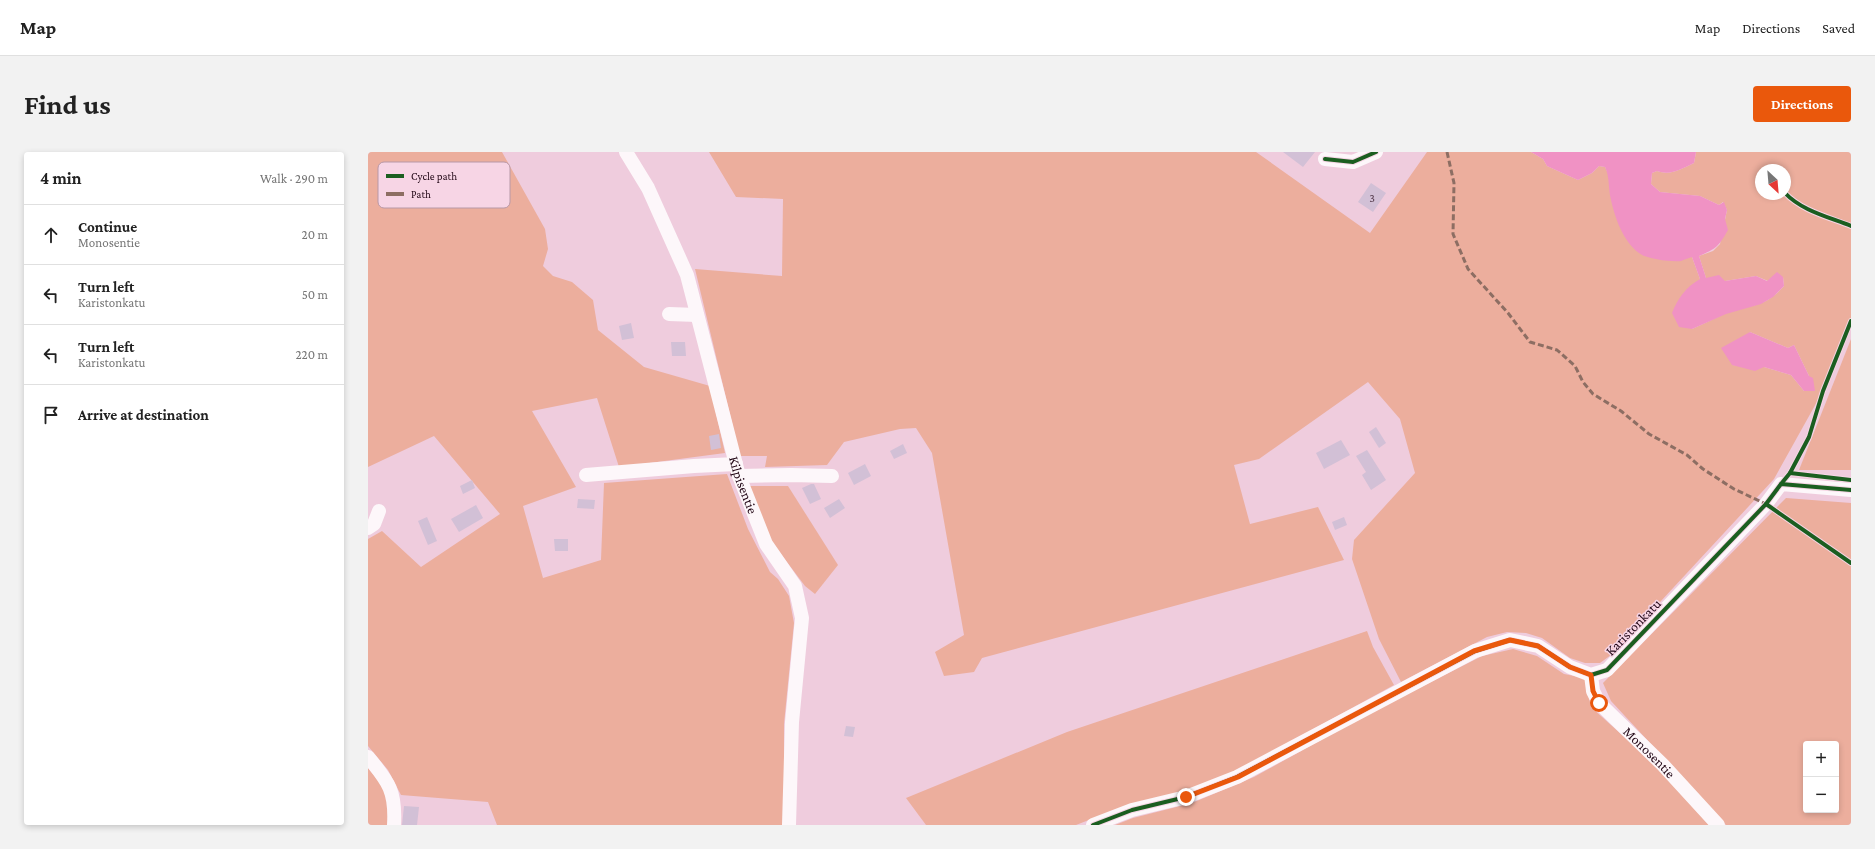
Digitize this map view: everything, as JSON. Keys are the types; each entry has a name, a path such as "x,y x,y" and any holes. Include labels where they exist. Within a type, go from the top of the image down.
{"street":[{"name":"Kilpisentie","path":"626,152 648,188 687,275 738,470 766,544 795,586 802,618 792,722 789,825"},
{"path":"1325,159 1353,162 1376,152"},
{"path":"669,314 697,315"},
{"path":"586,476 694,466 791,475 832,476"},
{"name":"Karistonkatu","path":"1591,675 1607,670 1766,504 1781,484 1851,490"},
{"path":"368,528 374,524 380,511"},
{"path":"1093,825 1132,810 1186,797 1238,777 1474,651 1510,640 1538,646 1570,667 1591,675"},
{"name":"Monosentie","path":"1591,675 1593,691 1599,703 1663,765 1718,825"},
{"path":"368,757 390,786 395,801 394,825"}],"shaded area":[{"path":"368,152 502,152 508,162 378,162 378,208 510,208 510,166 545,229 548,249 543,266 553,276 572,282 593,300 598,330 644,367 710,386 725,453 619,467 597,398 532,411 576,487 523,506 543,578 601,560 604,483 727,474 748,529 770,572 778,579 789,596 794,623 784,724 784,825 497,825 488,802 401,795 388,770 368,746 368,539 382,531 421,567 500,514 434,436 368,467"},
{"path":"709,152 1256,152 1370,233 1427,152 1531,152 1543,159 1547,166 1578,180 1592,173 1599,166 1605,167 1609,175 1692,257 1700,279 1692,329 1726,313 1770,299 1784,286 1783,277 1768,281 1756,276 1725,281 1706,278 1699,256 1713,251 1720,244 1727,210 1723,202 1719,205 1700,196 1660,192 1651,184 1652,173 1657,171 1667,173 1676,171 1694,163 1696,152 1851,152 1851,321 1823,391 1774,479 1611,655 1600,663 1585,663 1570,658 1542,638 1526,633 1507,632 1487,637 1401,682 1379,639 1352,559 1354,540 1415,473 1400,419 1368,382 1259,459 1234,465 1250,524 1318,507 1344,560 982,658 974,672 944,676 935,652 964,635 932,453 916,428 900,429 844,442 827,465 765,467 767,456 740,456 695,269 782,276 783,199 736,197","holes":["1750,332 1788,348 1794,345 1809,376 1804,391 1791,375 1764,367 1732,365"]},
{"path":"1531,152 1696,152 1694,163 1676,171 1667,173 1657,171 1652,173 1651,184 1660,192 1700,196 1719,205 1724,202 1727,210 1725,219 1728,230 1716,246 1699,256 1706,278 1719,275 1725,281 1756,276 1767,281 1777,272 1783,277 1784,286 1773,297 1761,304 1726,314 1692,329 1679,327 1672,313 1674,308 1687,289 1700,279 1692,257 1681,261 1659,260 1642,255 1633,248 1620,229 1610,196 1608,175 1605,167 1599,166 1592,173 1578,180 1547,166 1543,159"},
{"path":"1750,332 1788,348 1794,345 1809,376 1813,378 1815,391 1804,391 1791,375 1764,367 1755,371 1732,365 1721,348"},
{"path":"1851,339 1851,470 1799,470"},
{"path":"749,486 788,486 838,565 815,594 805,586 768,537"},
{"path":"1786,498 1851,503 1851,825 1726,825 1611,701 1603,683"},
{"path":"1367,631 1373,647 1394,685 1229,775 1183,793 1130,804 1076,825 926,825 906,798 1067,732"},
{"path":"1513,649 1537,656 1564,674 1585,678 1591,707 1652,762 1709,825 1115,825 1133,818 1192,803 1254,777 1368,714 1482,656"},
{"path":"368,768 386,794 388,825 368,825"}],"building":[{"path":"1283,152 1315,152 1303,167"},
{"path":"1371,183 1386,193 1373,212 1358,202"},
{"path":"631,323 634,338 622,340 619,326"},
{"path":"671,342 685,342 686,356 672,356"},
{"path":"1376,427 1386,443 1379,448 1369,432"},
{"path":"719,434 721,448 711,450 709,436"},
{"path":"1341,440 1350,455 1324,469 1316,453"},
{"path":"903,444 907,453 894,459 890,451"},
{"path":"1367,450 1386,480 1371,490 1362,475 1366,472 1356,456"},
{"path":"865,464 871,476 854,485 848,473"},
{"path":"472,480 475,488 463,494 460,486"},
{"path":"814,484 821,499 810,504 802,488"},
{"path":"578,499 595,500 594,509 577,508"},
{"path":"839,499 845,508 830,518 824,508"},
{"path":"476,505 483,518 459,532 451,519"},
{"path":"427,517 437,541 428,545 418,521"},
{"path":"1344,517 1347,525 1335,530 1332,522"},
{"path":"554,539 568,539 568,551 555,551"},
{"path":"846,726 855,727 853,737 844,736"},
{"path":"404,806 419,807 417,825 402,825"}],"marked path":[{"path":"1447,152 1454,183 1453,234 1468,269 1508,313 1530,342 1557,350 1575,366 1583,382 1593,394 1621,411 1649,434 1687,455 1703,469 1734,489 1766,504"}],"cycle path":[{"path":"1325,159 1353,162 1376,152"},
{"path":"1791,198 1808,209 1851,226"},
{"path":"1781,484 1790,473 1809,437 1823,391 1851,321"},
{"path":"1790,473 1851,480"},
{"path":"1093,825 1132,810 1186,797 1237,777 1475,651 1510,640 1538,646 1570,667 1591,675 1607,670 1766,504 1781,484 1851,490"},
{"path":"1766,504 1851,563"}],"route":[{"path":"1186,797 1238,777 1474,651 1510,640 1538,646 1570,667 1591,675 1593,691 1599,703"}]}
